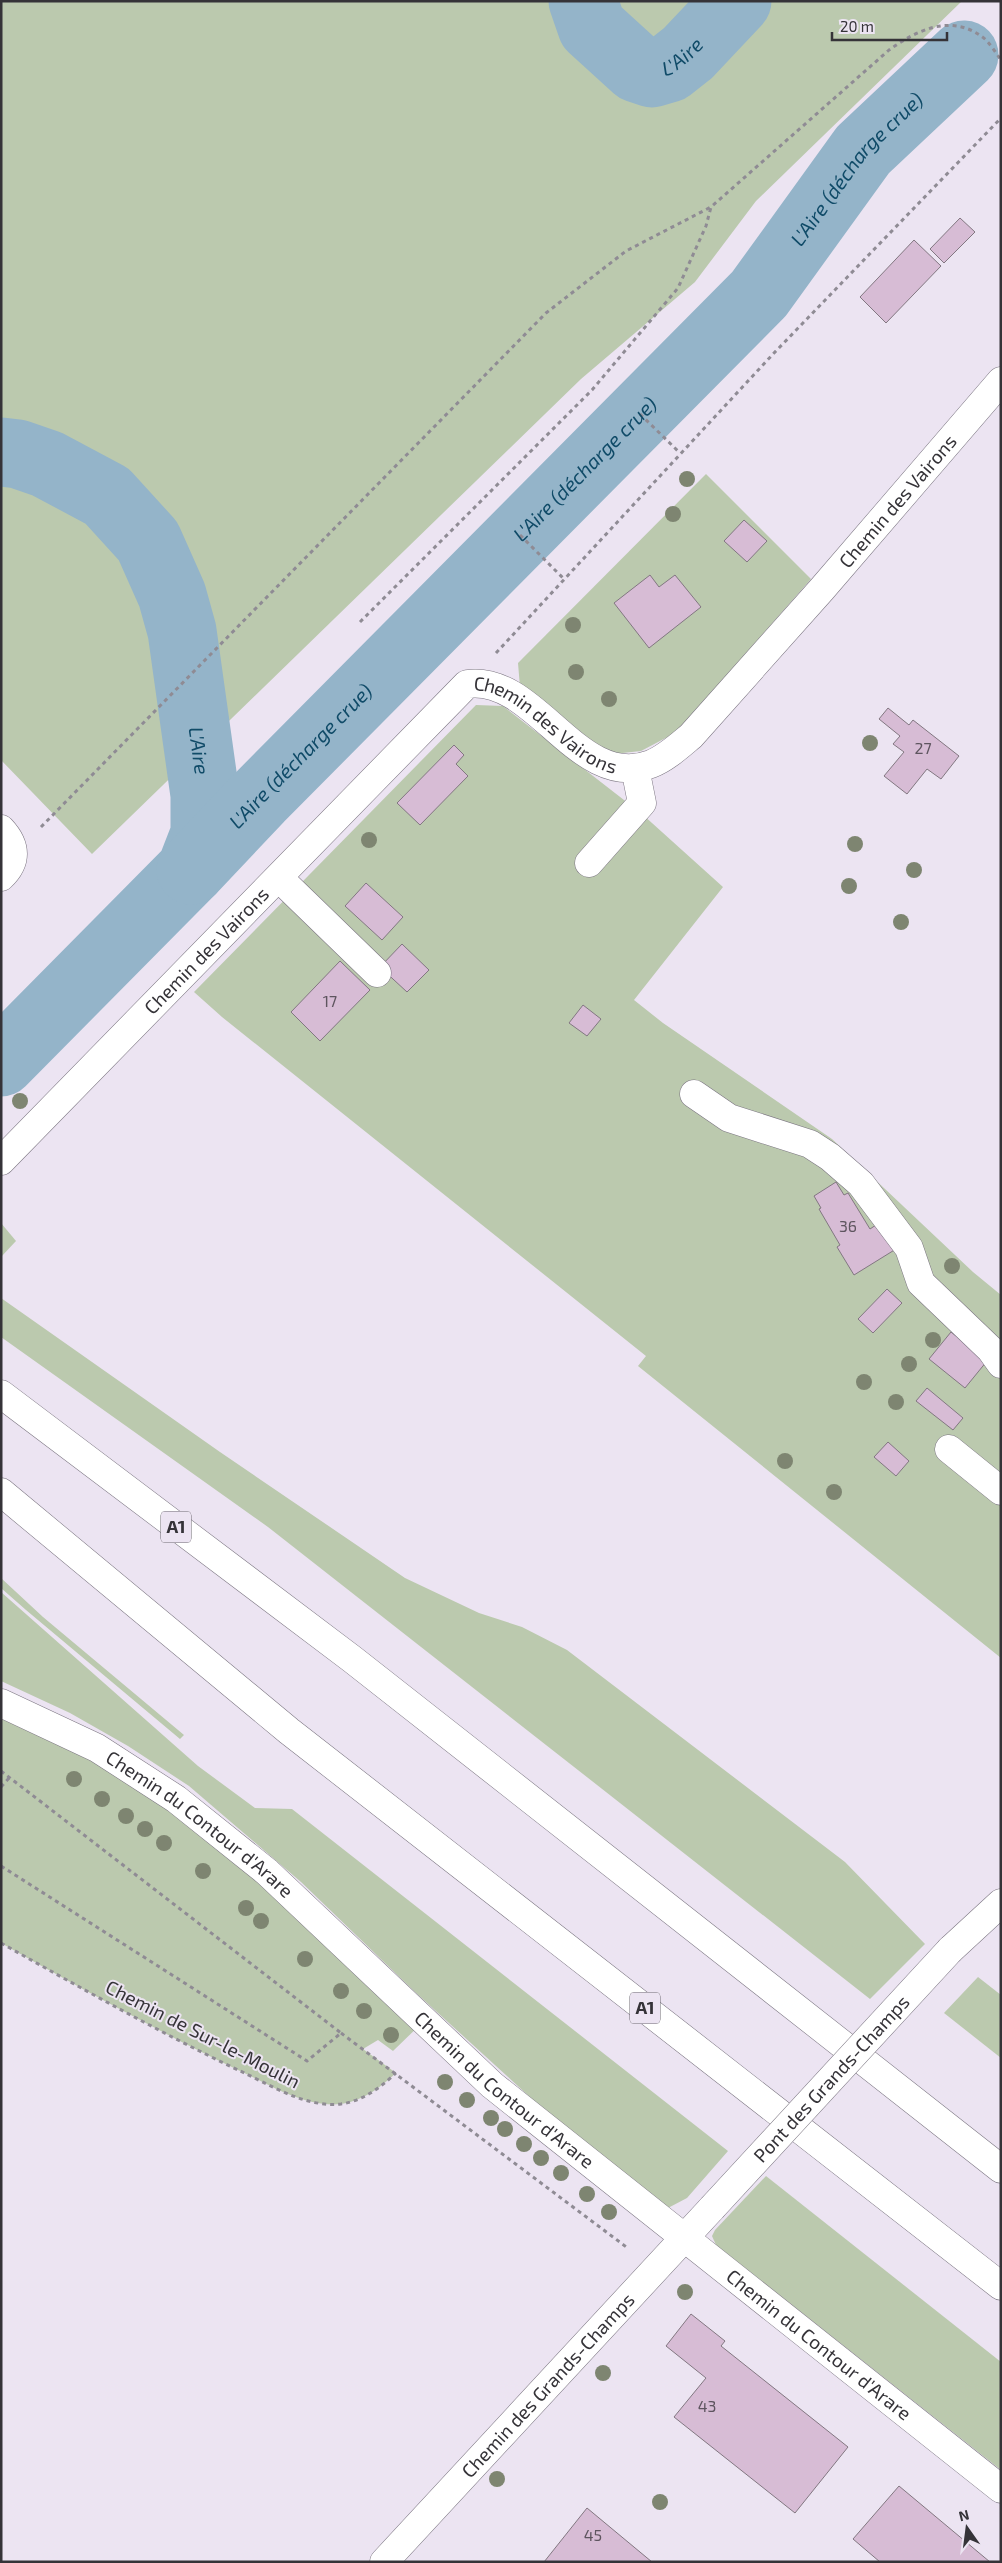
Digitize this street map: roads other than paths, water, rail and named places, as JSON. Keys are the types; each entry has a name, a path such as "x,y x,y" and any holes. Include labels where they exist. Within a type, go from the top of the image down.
{"main road":[{"name":"Chemin des Vairons","path":"1,1161 279,878 466,684 480,682 516,696 596,760 617,766 635,768 651,764 669,754 692,736 1001,382"},
{"path":"589,863 642,803 635,768"},
{"path":"1,830 12,846 7,867"},
{"path":"279,878 377,973"},
{"path":"694,1094 729,1118 810,1144 830,1157 861,1184 909,1248 921,1283 991,1350 1001,1364"},
{"name":"A1","path":"1,1394 352,1659 1001,2169"},
{"path":"949,1449 1001,1491"},
{"name":"A1","path":"1,1492 289,1730 1001,2286"},
{"name":"Chemin du Contour d'Arare","path":"1,1703 97,1748 176,1799 267,1872 492,2085 683,2239 1001,2489"},
{"name":"Pont des Grands-Champs","path":"712,2208 950,1950 1001,1903"},
{"name":"Chemin des Grands-Champs","path":"384,2562 712,2208"}],"waterway":[{"name":"L'Aire","path":"583,1 592,27 637,68 652,73 669,68 688,53 737,1"},
{"name":"L'Aire (décharge crue)","path":"191,870 259,798 759,294 863,150 964,55"},
{"name":"L'Aire","path":"1,452 18,454 47,464 107,496 148,541 172,595 182,631 205,795 205,834 191,870 1,1062"}]}
